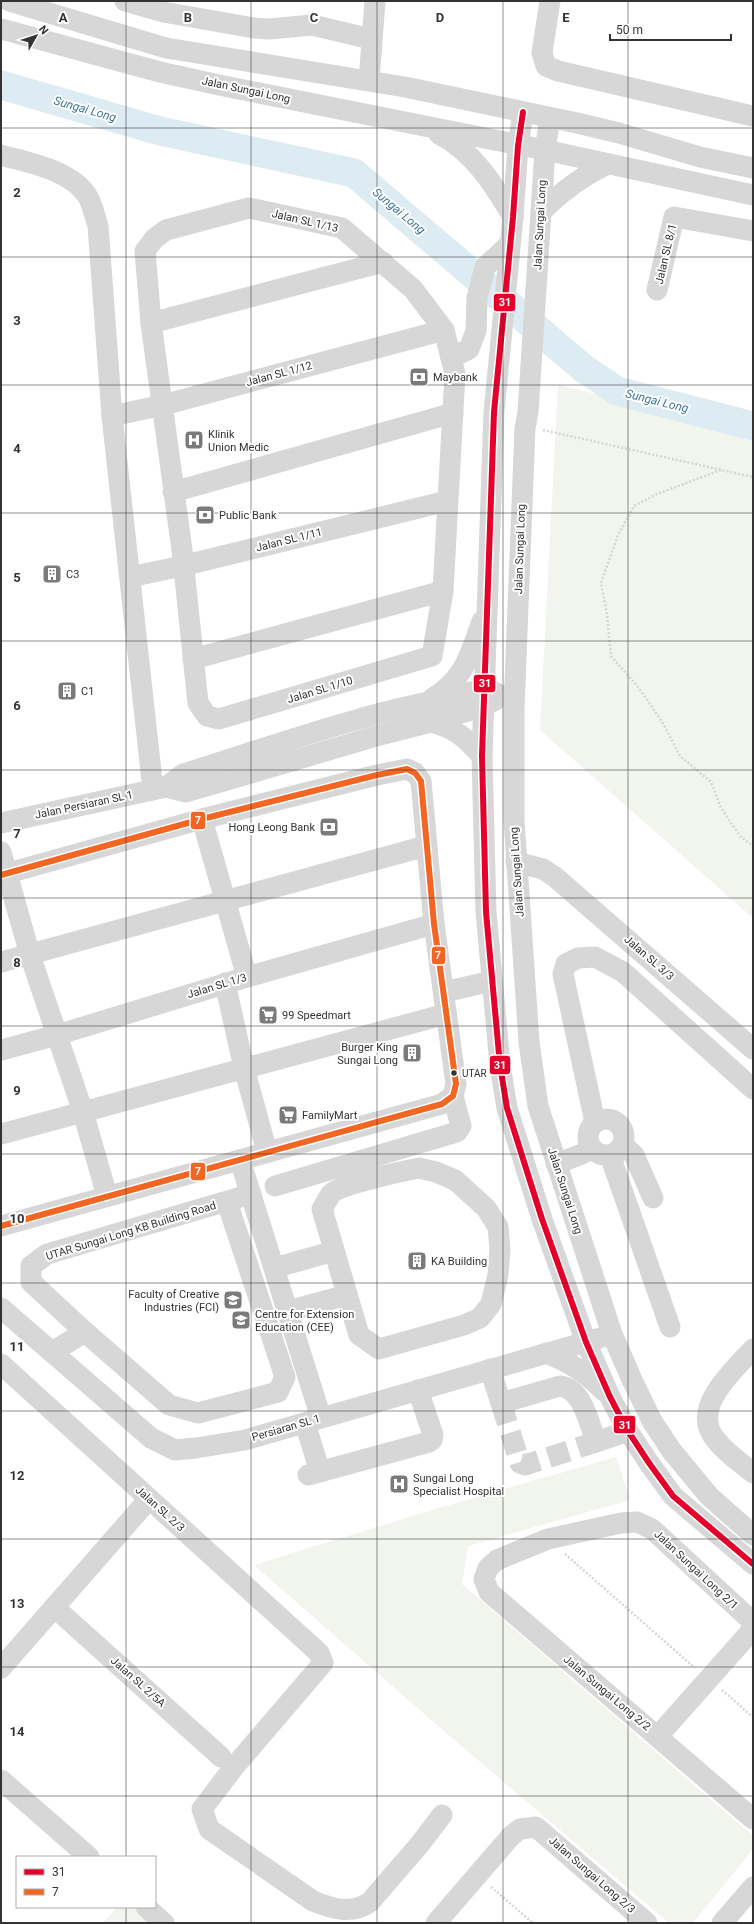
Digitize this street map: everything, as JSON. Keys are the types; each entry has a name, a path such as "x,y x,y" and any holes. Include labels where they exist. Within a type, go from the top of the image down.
{"street":[{"path":"10,1 166,48 406,87 619,133 700,157 753,168"},
{"path":"125,1 163,12 254,28 269,30 312,25 371,39"},
{"path":"370,82 371,39 375,1"},
{"path":"550,1 542,53 546,66 558,71 753,116"},
{"name":"Jalan Sungai Long","path":"1,29 160,72 424,127 545,150 753,195"},
{"path":"160,72 166,48"},
{"name":"Jalan Sungai Long","path":"523,112 518,146 513,217 506,276 494,412 488,605 514,820 529,1042 538,1106 612,1334 652,1421 670,1450 709,1496 753,1535"},
{"name":"Jalan Sungai Long","path":"550,118 545,150 530,386 500,696 482,756 486,912 500,1065 507,1108 542,1219 586,1342 610,1397 628,1431 673,1496 753,1564"},
{"path":"424,127 451,140 476,162 496,188 513,217"},
{"path":"1,156 44,167 73,181 88,197 98,226 112,416 123,499 130,577 160,789"},
{"path":"541,212 562,191 591,172 608,164"},
{"name":"Jalan SL 1/13","path":"151,323 145,251 154,239 166,230 249,208 342,228 413,289 444,330"},
{"name":"Jalan SL 8/1","path":"657,290 674,217 753,231"},
{"path":"451,358 469,349 476,331 477,298 485,267 510,244"},
{"path":"383,262 151,323 163,405 172,492 182,550 182,566 193,659 443,591 455,374 444,330"},
{"name":"Jalan SL 1/12","path":"112,416 163,405 444,330"},
{"path":"172,492 453,413"},
{"name":"Jalan SL 1/11","path":"130,577 182,566 447,501"},
{"name":"Jalan SL 1/10","path":"193,659 198,703 207,716 219,719 432,656 443,591"},
{"path":"429,700 446,690 465,668 488,605"},
{"path":"160,789 183,774 356,720 429,700 451,697 500,696"},
{"path":"160,789 186,792 365,739 432,722 500,696"},
{"path":"432,722 446,726 462,735 482,756"},
{"path":"1,1226 240,1160 447,1100 456,1084 434,924 421,781 415,773 407,769 377,775 202,819 4,874"},
{"name":"Jalan Persiaran SL 1","path":"1,823 160,789"},
{"path":"202,819 248,977"},
{"path":"1,962 426,846"},
{"path":"1,852 4,874 83,1112 107,1196"},
{"name":"Jalan SL 3/3","path":"516,862 543,869 555,877 753,1049"},
{"name":"Jalan SL 1/3","path":"1,1050 57,1035 225,983 434,924"},
{"path":"653,1198 634,1155 619,1150 600,1154 591,1136 563,974 566,964 578,958 595,957 622,972 753,1089"},
{"path":"444,992 492,981"},
{"path":"225,983 244,1068 267,1152"},
{"path":"1,1134 446,1014"},
{"path":"275,1186 457,1132 461,1126 447,1100"},
{"path":"554,1159 591,1136 607,1118 618,1122 625,1133 613,1164 670,1327"},
{"path":"240,1160 288,1311 313,1420 314,1473 432,1440 433,1436 418,1390"},
{"path":"419,1168 436,1172 454,1180 486,1208 498,1227 500,1250 498,1275 492,1304 480,1318 464,1325 379,1349 359,1335 347,1295 322,1209 332,1193 350,1186 401,1171 419,1168"},
{"name":"UTAR Sungai Long KB Building Road","path":"228,1202 285,1377 278,1392 198,1413 168,1405 85,1332 31,1282 31,1266 47,1254 251,1194"},
{"path":"274,1268 334,1251"},
{"path":"288,1311 347,1295"},
{"path":"572,1301 574,1318 570,1328 564,1339 546,1353 577,1367 588,1375 610,1397"},
{"name":"Persiaran SL 1","path":"1,1308 152,1438 175,1450 245,1440 612,1334"},
{"path":"52,1352 85,1332"},
{"path":"753,1349 720,1386 709,1406 708,1425 715,1440 753,1473"},
{"name":"Jalan SL 2/3","path":"1,1364 319,1653 323,1663 234,1767 202,1809 209,1829 313,1901 330,1908 344,1911 362,1908 370,1902 420,1844 442,1815"},
{"path":"490,1369 501,1403 560,1386 567,1387 576,1394 596,1442 628,1431"},
{"path":"1,1668 149,1499"},
{"name":"Jalan Sungai Long 2/1","path":"497,1560 548,1539 621,1523 637,1522 652,1529 753,1622"},
{"name":"Jalan Sungai Long 2/2","path":"497,1560 488,1568 484,1579 489,1592 753,1819"},
{"name":"Jalan SL 2/5A","path":"54,1607 222,1757"},
{"path":"658,1736 753,1629"},
{"path":"1,1780 88,1856"},
{"name":"Jalan Sungai Long 2/3","path":"477,1874 511,1836 520,1829 536,1827 647,1923"},
{"path":"436,1923 477,1874"},
{"path":"722,1923 753,1887"},
{"path":"147,1908 164,1923"}],"path":[{"path":"525,428 555,432 753,477"},
{"path":"721,470 657,494 634,506 618,534 601,583 607,614 611,656 639,688 664,725 680,756 711,782 721,808 740,836 753,846"},
{"path":"548,1539 753,1718"},
{"path":"477,1874 532,1923"}],"shaded area":[{"path":"558,385 753,431 753,918 540,730"},
{"path":"616,1457 630,1500 468,1546 462,1584 753,1836 753,1849 693,1923 669,1923 438,1726 254,1565 442,1507"},
{"path":"116,1908 134,1908 151,1923 103,1923"}],"waterway":[{"name":"Sungai Long","path":"1,85 160,131 354,173 583,368 617,391 753,426"}],"tunnel":[{"path":"501,1403 520,1463 525,1465 596,1442"}],"transit line":[{"name":"31","path":"523,112 518,146 513,217 494,412 482,756 486,912 500,1065 507,1108 542,1219 586,1342 610,1397 628,1431 673,1496 753,1564"},
{"name":"7","path":"1,875 202,819 377,775 407,769 415,773 421,781 434,924 456,1084 453,1096 442,1104 1,1226"}],"place":[{"name":"Maybank","path":"419,377"},
{"name":"Klinik Union Medic","path":"194,440"},
{"name":"Public Bank","path":"205,515"},
{"name":"C3","path":"52,574"},
{"name":"C1","path":"67,691"},
{"name":"Hong Leong Bank","path":"329,827"},
{"name":"99 Speedmart","path":"268,1015"},
{"name":"Burger King Sungai Long","path":"412,1053"},
{"name":"UTAR","path":"454,1073"},
{"name":"FamilyMart","path":"288,1115"},
{"name":"KA Building","path":"417,1261"},
{"name":"Faculty of Creative Industries (FCI)","path":"233,1300"},
{"name":"Centre for Extension Education (CEE)","path":"241,1320"},
{"name":"Sungai Long Specialist Hospital","path":"399,1484"}]}
